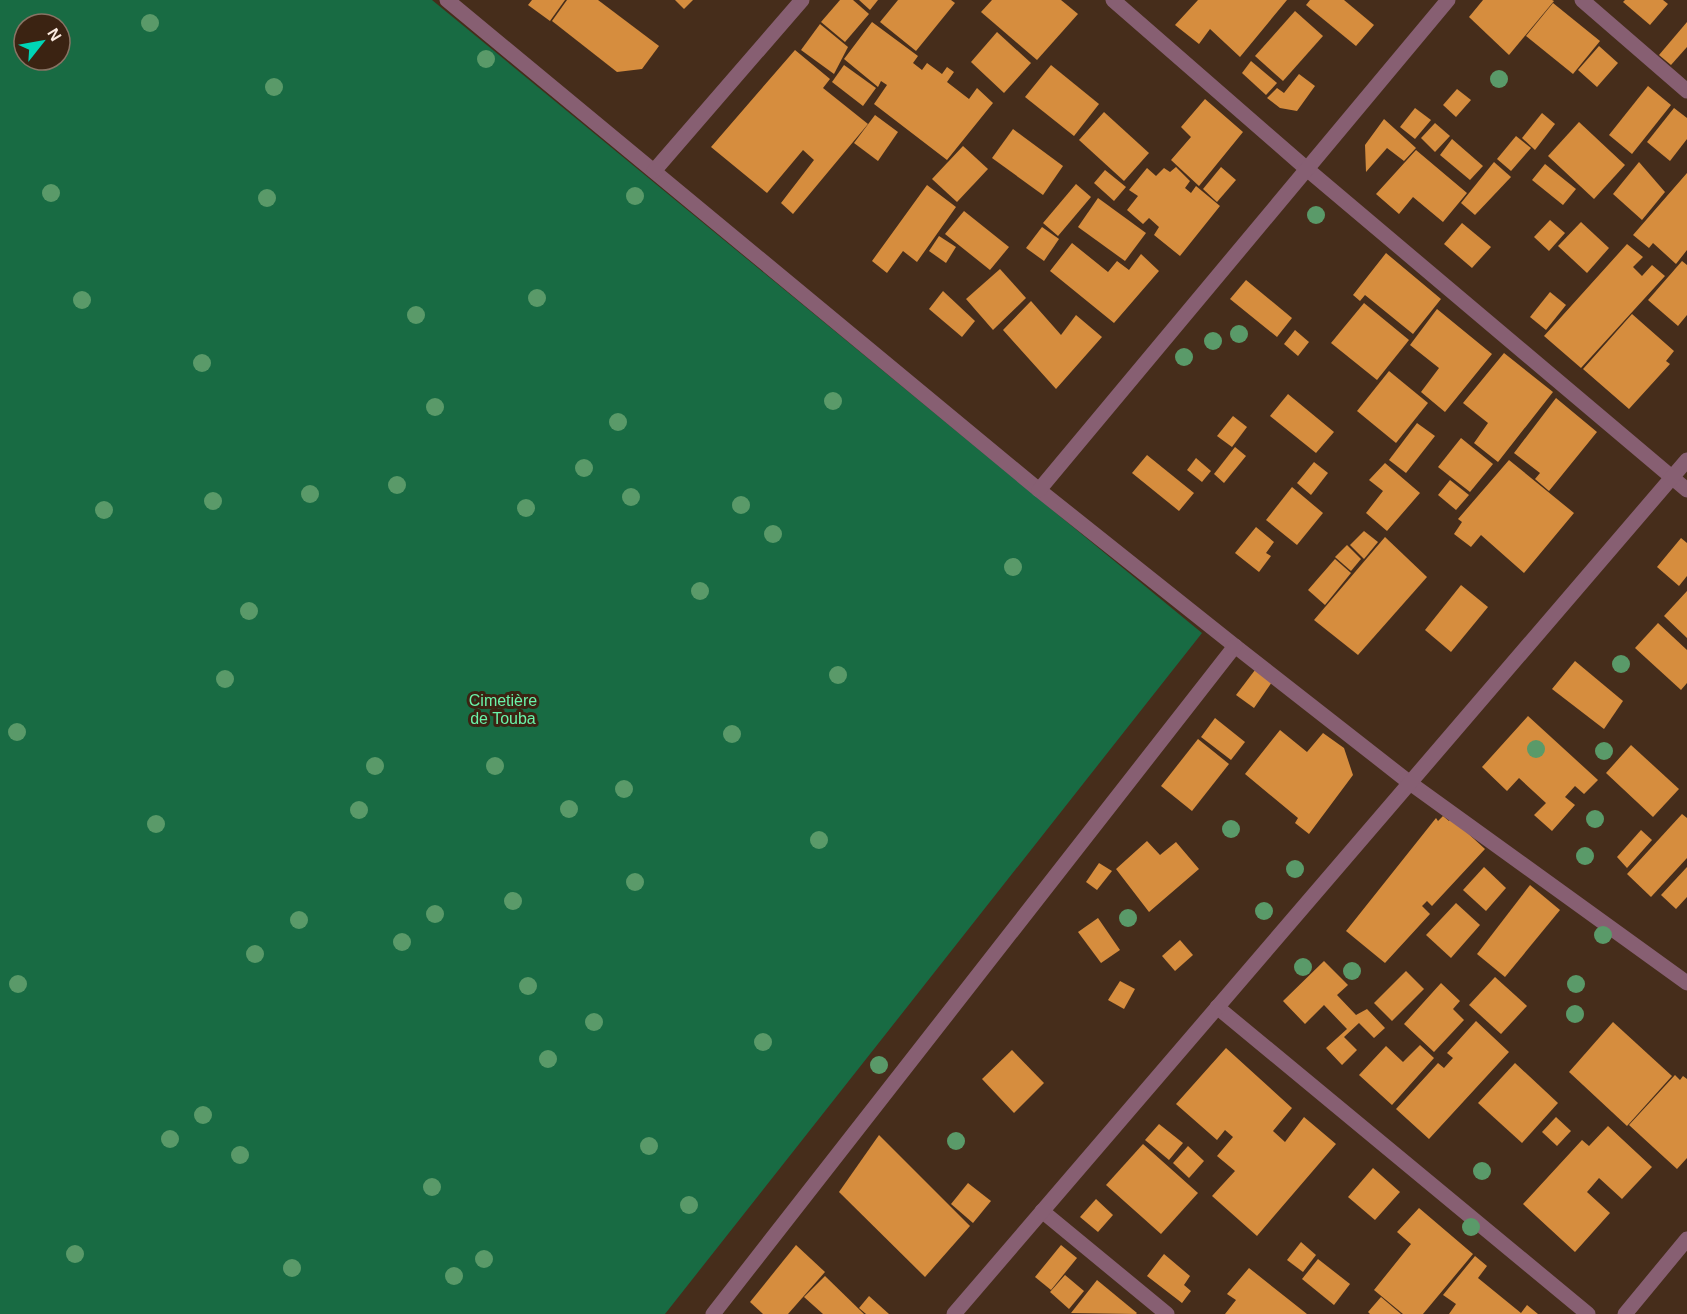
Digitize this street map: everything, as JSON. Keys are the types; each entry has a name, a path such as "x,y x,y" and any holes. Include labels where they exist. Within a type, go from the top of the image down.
{"street":[{"path":"447,0 1040,490 1235,646 1410,783 1687,983"},
{"path":"654,171 802,0"},
{"path":"1113,0 1308,170 1687,490"},
{"path":"1040,490 1448,0"},
{"path":"1582,0 1687,91"},
{"path":"954,1314 1687,460"},
{"path":"713,1314 1235,646"},
{"path":"1217,1007 1588,1314"},
{"path":"1041,1212 1167,1314"},
{"path":"1625,1314 1687,1239"}],"green space":[{"name":"Cimetière de Touba","path":"0,0 432,0 1202,633 665,1314 0,1314"}],"building":[{"path":"532,0 565,0 550,21 528,5"},
{"path":"567,0 598,0 659,46 642,69 617,72 552,21"},
{"path":"675,0 693,0 684,9"},
{"path":"840,0 853,0 869,14 845,42 821,22"},
{"path":"859,0 878,0 870,10"},
{"path":"898,0 951,0 955,3 916,51 880,22"},
{"path":"992,0 1061,0 1078,14 1037,60 981,12"},
{"path":"1198,0 1287,0 1240,57 1210,29 1199,44 1175,25"},
{"path":"1310,0 1344,0 1374,25 1356,46 1306,5"},
{"path":"1483,0 1554,1 1509,55 1469,17"},
{"path":"1625,0 1663,0 1668,4 1650,25 1623,2"},
{"path":"1553,3 1600,41 1573,74 1526,36"},
{"path":"1295,11 1323,36 1283,81 1255,56"},
{"path":"872,22 918,56 913,63 922,70 927,63 942,74 947,67 954,72 947,82 969,99 977,88 993,103 947,160 874,104 887,85 881,81 878,87 844,59"},
{"path":"1687,22 1687,47 1671,65 1659,55"},
{"path":"820,24 848,47 834,74 801,50"},
{"path":"997,32 1031,63 1004,93 971,62"},
{"path":"1599,46 1618,63 1597,87 1578,70"},
{"path":"795,50 830,79 823,88 868,124 793,214 781,203 814,160 803,150 767,193 711,147"},
{"path":"1251,61 1277,83 1266,95 1242,73"},
{"path":"844,65 876,88 863,106 832,82"},
{"path":"1051,65 1099,104 1074,136 1025,97"},
{"path":"1299,74 1315,86 1297,111 1280,108 1267,98 1277,88 1284,93"},
{"path":"1648,86 1671,105 1632,154 1609,135"},
{"path":"1457,89 1471,100 1456,117 1443,105"},
{"path":"1205,99 1243,132 1199,186 1171,160 1191,137 1181,127"},
{"path":"1415,108 1431,120 1415,139 1400,127"},
{"path":"1674,108 1687,118 1687,139 1670,161 1647,142"},
{"path":"1104,112 1149,153 1124,181 1079,140"},
{"path":"1542,113 1555,124 1535,150 1522,138"},
{"path":"875,115 898,132 878,161 854,143"},
{"path":"1384,119 1416,148 1404,161 1387,148 1366,172 1365,145"},
{"path":"1579,122 1625,165 1594,199 1548,156"},
{"path":"1435,123 1450,136 1435,152 1421,138"},
{"path":"1013,129 1063,166 1043,195 992,158"},
{"path":"1516,136 1531,148 1511,171 1497,159"},
{"path":"1452,139 1483,166 1470,180 1440,155"},
{"path":"963,146 988,169 957,202 932,179"},
{"path":"1416,150 1467,193 1443,222 1413,197 1399,214 1376,194"},
{"path":"1494,162 1511,177 1475,215 1461,203"},
{"path":"1639,162 1665,192 1642,220 1613,194"},
{"path":"1545,164 1576,189 1563,205 1532,180"},
{"path":"1176,167 1190,181 1185,188 1191,193 1196,186 1220,206 1180,256 1154,235 1159,227 1149,218 1143,224 1127,210 1138,196 1129,190 1147,168 1156,176 1164,168 1170,172"},
{"path":"1221,167 1236,180 1217,202 1203,189"},
{"path":"1105,170 1126,187 1114,201 1094,183"},
{"path":"1687,173 1687,250 1676,264 1653,243 1649,248 1633,235"},
{"path":"1076,184 1091,197 1058,236 1043,223"},
{"path":"927,185 956,207 917,262 903,251 887,273 872,261"},
{"path":"1098,198 1146,233 1125,261 1078,227"},
{"path":"964,211 1009,247 990,270 945,234"},
{"path":"1550,220 1565,233 1549,251 1534,237"},
{"path":"1581,222 1609,248 1587,273 1558,246"},
{"path":"1462,223 1491,247 1472,268 1444,244"},
{"path":"1042,227 1059,239 1044,261 1026,248"},
{"path":"939,236 956,247 946,263 929,251"},
{"path":"1072,243 1108,272 1117,261 1129,270 1141,254 1159,271 1114,323 1050,271"},
{"path":"1627,244 1643,257 1633,267 1642,276 1652,265 1665,276 1581,368 1544,336"},
{"path":"1386,253 1441,299 1413,334 1365,295 1360,301 1353,295"},
{"path":"1682,261 1687,265 1687,315 1678,326 1648,300"},
{"path":"1000,269 1026,298 993,330 966,299"},
{"path":"1246,280 1292,318 1277,337 1230,299"},
{"path":"943,291 975,321 962,337 929,309"},
{"path":"1550,292 1566,305 1546,330 1530,317"},
{"path":"1031,301 1061,335 1076,315 1102,337 1056,389 1003,330"},
{"path":"1364,303 1409,340 1377,380 1331,343"},
{"path":"1437,309 1492,354 1445,412 1421,392 1439,368 1410,345"},
{"path":"1632,314 1674,351 1666,361 1670,364 1629,409 1583,369"},
{"path":"1295,330 1309,342 1298,356 1284,344"},
{"path":"1504,353 1553,392 1498,462 1474,443 1488,423 1463,403"},
{"path":"1389,371 1428,403 1396,443 1357,411"},
{"path":"1288,394 1334,432 1316,453 1270,416"},
{"path":"1556,398 1597,432 1549,491 1535,479 1540,473 1514,453"},
{"path":"1233,416 1247,427 1232,447 1217,436"},
{"path":"1417,423 1435,436 1406,473 1389,460"},
{"path":"1461,438 1493,464 1470,492 1438,467"},
{"path":"1235,447 1246,456 1224,483 1214,474"},
{"path":"1147,455 1194,493 1179,511 1132,473"},
{"path":"1196,458 1211,471 1202,482 1187,470"},
{"path":"1509,460 1574,513 1524,573 1481,535 1471,547 1454,534 1462,522 1458,519"},
{"path":"1314,462 1328,473 1311,495 1297,483"},
{"path":"1385,463 1420,493 1387,531 1366,513 1383,491 1369,480"},
{"path":"1450,480 1469,495 1456,510 1438,495"},
{"path":"1292,487 1323,513 1297,545 1266,520"},
{"path":"1256,527 1274,542 1266,553 1271,556 1259,572 1235,553"},
{"path":"1364,531 1378,542 1364,559 1350,545"},
{"path":"1385,537 1427,577 1358,655 1314,620"},
{"path":"1681,538 1687,543 1687,576 1679,586 1657,567"},
{"path":"1347,545 1361,559 1351,571 1335,557"},
{"path":"1335,559 1351,573 1325,605 1308,590"},
{"path":"1461,585 1488,607 1451,652 1425,630"},
{"path":"1687,591 1687,638 1664,616"},
{"path":"1658,623 1687,650 1687,683 1681,690 1635,648"},
{"path":"1575,661 1623,701 1604,729 1552,689"},
{"path":"1255,670 1272,682 1254,708 1236,695"},
{"path":"1528,716 1598,780 1584,794 1575,786 1565,797 1575,805 1552,831 1534,815 1546,803 1519,778 1507,791 1482,767"},
{"path":"1215,718 1245,742 1231,760 1201,737"},
{"path":"1280,730 1307,752 1323,733 1344,748 1353,775 1309,834 1295,823 1298,818 1245,774"},
{"path":"1198,739 1229,764 1192,811 1161,786"},
{"path":"1631,745 1679,789 1653,817 1606,773"},
{"path":"1682,814 1687,818 1687,858 1651,897 1627,874"},
{"path":"1443,816 1449,821 1451,818 1485,849 1432,906 1427,901 1422,906 1430,914 1385,963 1346,931 1436,818 1438,821"},
{"path":"1641,830 1652,840 1627,868 1617,857"},
{"path":"1147,841 1160,855 1176,842 1199,869 1149,912 1116,869"},
{"path":"1099,863 1112,871 1097,890 1086,882"},
{"path":"1484,867 1506,888 1486,911 1463,890"},
{"path":"1687,867 1687,897 1676,909 1661,895"},
{"path":"1530,885 1560,910 1505,977 1477,954"},
{"path":"1456,903 1480,925 1451,958 1426,935"},
{"path":"1098,918 1120,950 1101,963 1078,932"},
{"path":"1180,940 1193,955 1175,971 1162,956"},
{"path":"1324,961 1348,985 1337,995 1356,1015 1367,1009 1385,1028 1374,1038 1359,1023 1344,1037 1357,1050 1342,1065 1326,1048 1347,1029 1324,1005 1305,1024 1283,1001"},
{"path":"1406,971 1424,989 1392,1021 1374,1003"},
{"path":"1495,977 1527,1006 1501,1034 1469,1005"},
{"path":"1120,981 1135,989 1124,1009 1108,1000"},
{"path":"1441,983 1460,1001 1453,1009 1464,1020 1434,1052 1404,1024"},
{"path":"1476,1021 1509,1052 1429,1139 1396,1109 1438,1063 1444,1068 1453,1058 1447,1053"},
{"path":"1613,1022 1672,1076 1627,1126 1569,1072"},
{"path":"1420,1045 1434,1058 1392,1105 1359,1075 1386,1046 1403,1062"},
{"path":"1226,1048 1292,1108 1273,1131 1285,1142 1304,1117 1336,1144 1257,1236 1212,1196 1235,1171 1217,1156 1233,1137 1225,1130 1217,1140 1176,1104"},
{"path":"1012,1050 1044,1083 1014,1113 982,1079"},
{"path":"1515,1063 1558,1103 1522,1143 1478,1103"},
{"path":"1675,1075 1680,1080 1683,1076 1687,1079 1687,1158 1677,1169 1629,1125"},
{"path":"1556,1117 1571,1131 1557,1146 1542,1132"},
{"path":"1159,1124 1183,1143 1169,1160 1145,1140"},
{"path":"1608,1126 1652,1167 1622,1199 1599,1178 1587,1192 1610,1213 1575,1252 1523,1204 1582,1140 1589,1146"},
{"path":"879,1135 970,1226 925,1277 839,1192"},
{"path":"1143,1144 1198,1193 1161,1234 1106,1185"},
{"path":"1188,1146 1204,1161 1189,1178 1173,1163"},
{"path":"1373,1168 1400,1192 1375,1220 1348,1197"},
{"path":"968,1183 991,1201 973,1223 951,1204"},
{"path":"1096,1199 1113,1215 1098,1232 1080,1217"},
{"path":"1419,1208 1473,1254 1423,1314 1403,1314 1374,1290 1411,1244 1397,1232"},
{"path":"1301,1242 1316,1255 1303,1272 1287,1260"},
{"path":"796,1245 825,1272 788,1314 763,1314 750,1302"},
{"path":"1061,1245 1077,1258 1051,1290 1035,1277"},
{"path":"1164,1254 1190,1276 1184,1285 1191,1291 1182,1303 1147,1276"},
{"path":"1475,1256 1487,1266 1478,1278 1521,1313 1527,1305 1538,1314 1449,1314 1456,1304 1443,1295"},
{"path":"1318,1259 1350,1284 1334,1305 1302,1279"},
{"path":"1249,1268 1307,1314 1225,1314 1236,1300 1227,1294"},
{"path":"1065,1275 1084,1291 1069,1309 1050,1292"},
{"path":"825,1276 864,1314 823,1314 804,1297"},
{"path":"1097,1280 1137,1313 1071,1313"},
{"path":"869,1296 889,1314 866,1314 859,1308"},
{"path":"1381,1297 1401,1314 1370,1314 1368,1312"}]}
